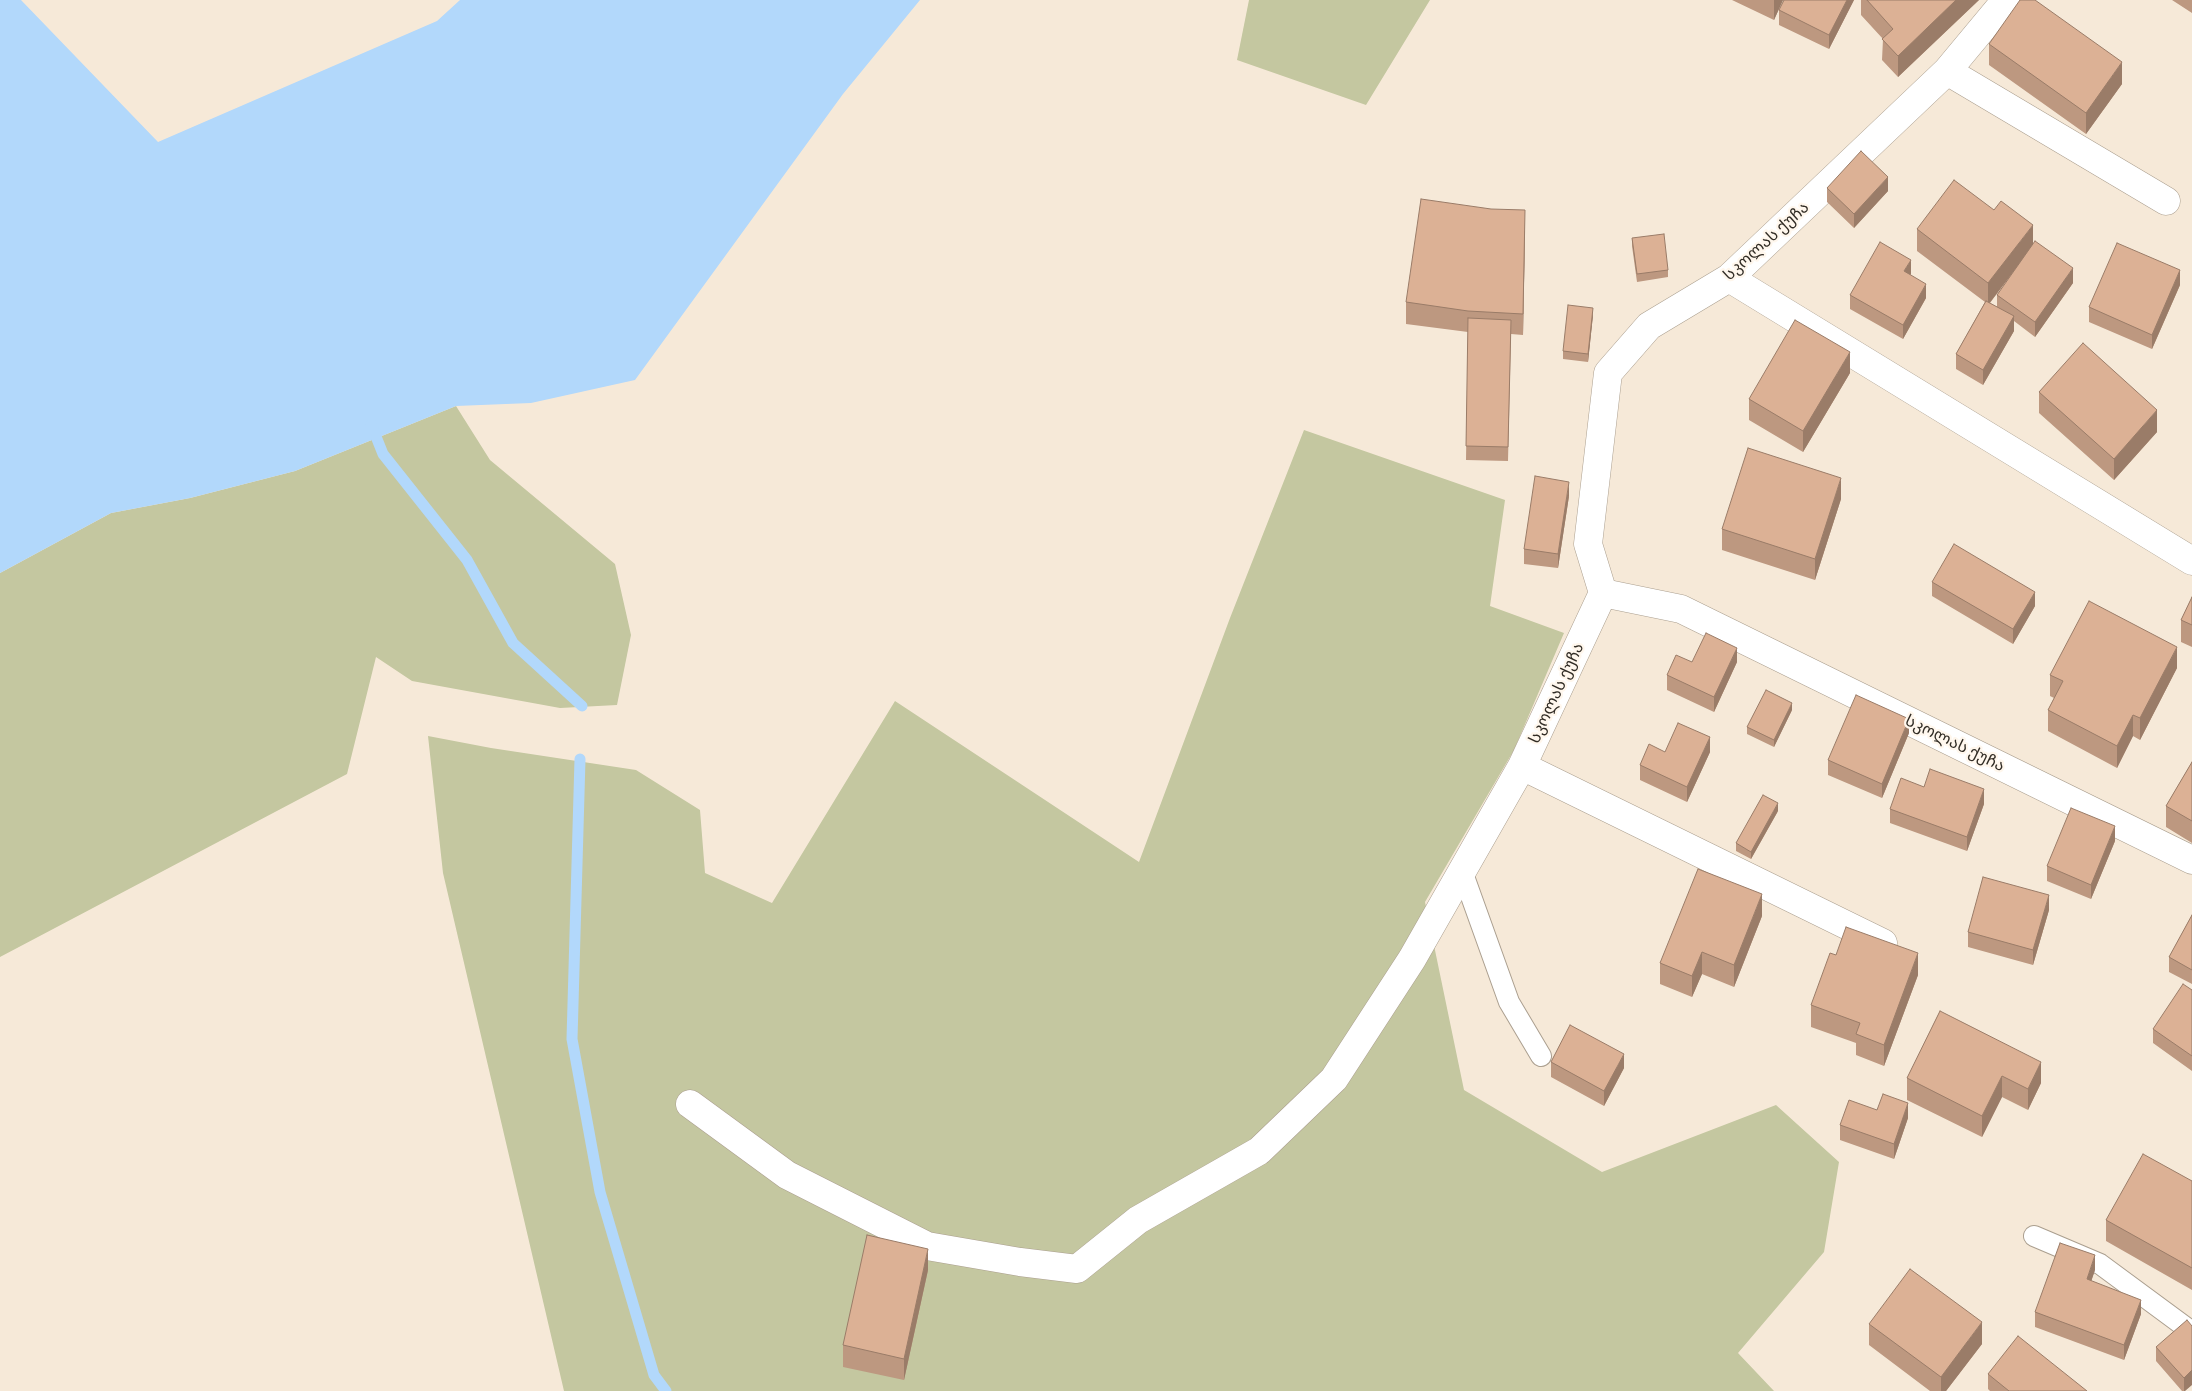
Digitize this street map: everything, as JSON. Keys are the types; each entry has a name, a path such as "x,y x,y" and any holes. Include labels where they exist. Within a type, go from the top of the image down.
{"street":[{"name":"სკოლას ქუჩა","path":"690,1104 787,1174 927,1246 1020,1262 1077,1269 1138,1220 1259,1151 1334,1079 1412,959 1522,766 1603,593 1588,544 1608,373 1649,326 1729,278 1947,71 2006,0"},
{"path":"1947,71 2166,201"},
{"path":"1729,278 2192,561"},
{"name":"სკოლას ქუჩა","path":"1603,593 1681,609 2192,860"},
{"path":"1522,766 1884,942"}],"lane":[{"path":"1462,871 1509,1002 1541,1056"},
{"path":"2034,1236 2100,1264 2192,1332"}],"green space":[{"path":"1249,0 1430,0 1366,105 1237,60"},
{"path":"456,406 490,460 615,564 631,635 617,705 560,708 412,681 376,657 347,774 0,957 0,573 111,513 190,498 295,471"},
{"path":"1304,430 1505,500 1490,606 1564,633 1514,750 1425,902 1464,1090 1602,1172 1776,1105 1839,1162 1824,1252 1738,1353 1774,1391 564,1391 443,873 428,736 491,748 636,770 700,810 705,873 772,903 895,701 1139,862 1230,618"}],"water":[{"path":"0,0 21,0 158,142 437,21 460,0 920,0 843,94 635,380 531,403 456,406 295,471 190,498 111,513 0,573"}],"building":[{"path":"1784,0 1847,0 1829,35 1779,10"},
{"path":"1867,0 1956,0 1898,56 1882,39 1893,29"},
{"path":"2020,0 2035,0 2122,62 2086,113 1989,44"},
{"path":"1861,151 1888,177 1854,214 1827,188"},
{"path":"1954,180 1994,210 2001,201 2033,225 1988,283 1917,229"},
{"path":"1421,199 1491,209 1525,210 1523,314 1468,311 1406,302"},
{"path":"1664,234 1668,270 1637,274 1632,238"},
{"path":"2035,241 2073,268 2035,322 1997,295"},
{"path":"1880,242 1911,260 1904,271 1926,284 1903,325 1850,295"},
{"path":"2117,243 2180,270 2152,335 2089,307"},
{"path":"1986,301 2014,316 1983,370 1956,354"},
{"path":"1568,305 1593,308 1588,354 1563,351"},
{"path":"1468,318 1511,320 1508,447 1466,446"},
{"path":"1795,320 1850,352 1803,431 1749,399"},
{"path":"2083,343 2157,410 2114,459 2039,392"},
{"path":"1748,448 1841,478 1815,559 1722,529"},
{"path":"1535,476 1569,482 1558,554 1524,549"},
{"path":"1954,544 2035,592 2013,629 1932,582"},
{"path":"2192,597 2192,625 2181,620"},
{"path":"2089,601 2177,647 2140,718 2133,715 2117,746 2048,710 2063,681 2050,675"},
{"path":"1706,633 1737,648 1714,697 1667,675 1676,655 1692,662"},
{"path":"1766,690 1792,703 1774,740 1747,727"},
{"path":"1856,695 1909,719 1882,784 1828,760"},
{"path":"1678,723 1710,737 1687,787 1640,765 1649,744 1665,752"},
{"path":"2192,762 2192,821 2166,806"},
{"path":"1930,769 1984,789 1967,837 1890,809 1901,778 1924,787"},
{"path":"1763,795 1778,803 1751,852 1736,843"},
{"path":"2071,808 2115,826 2091,885 2047,866"},
{"path":"1698,869 1762,894 1734,965 1702,952 1692,976 1660,963"},
{"path":"1983,877 2049,895 2033,950 1968,932"},
{"path":"2192,915 2192,970 2169,957"},
{"path":"1846,927 1918,953 1884,1045 1856,1034 1860,1023 1811,1005 1830,953 1836,955"},
{"path":"2183,984 2192,990 2192,1056 2153,1029"},
{"path":"1940,1011 2041,1062 2028,1089 2002,1076 1982,1116 1907,1078"},
{"path":"1570,1025 1624,1054 1604,1091 1551,1062"},
{"path":"1883,1094 1908,1103 1894,1144 1840,1125 1849,1100 1877,1110"},
{"path":"2143,1154 2192,1181 2192,1268 2106,1220"},
{"path":"867,1235 928,1249 904,1359 843,1345"},
{"path":"2060,1243 2095,1255 2087,1279 2141,1300 2124,1345 2035,1312"},
{"path":"1910,1269 1982,1322 1941,1377 1869,1324"},
{"path":"2187,1320 2192,1326 2192,1370 2184,1378 2156,1347"},
{"path":"2018,1336 2087,1391 2009,1391 1988,1374"}],"waterway":[{"path":"371,424 383,454 467,560 513,643 582,706"},
{"path":"580,759 572,1039 600,1192 654,1375 666,1391"}]}
